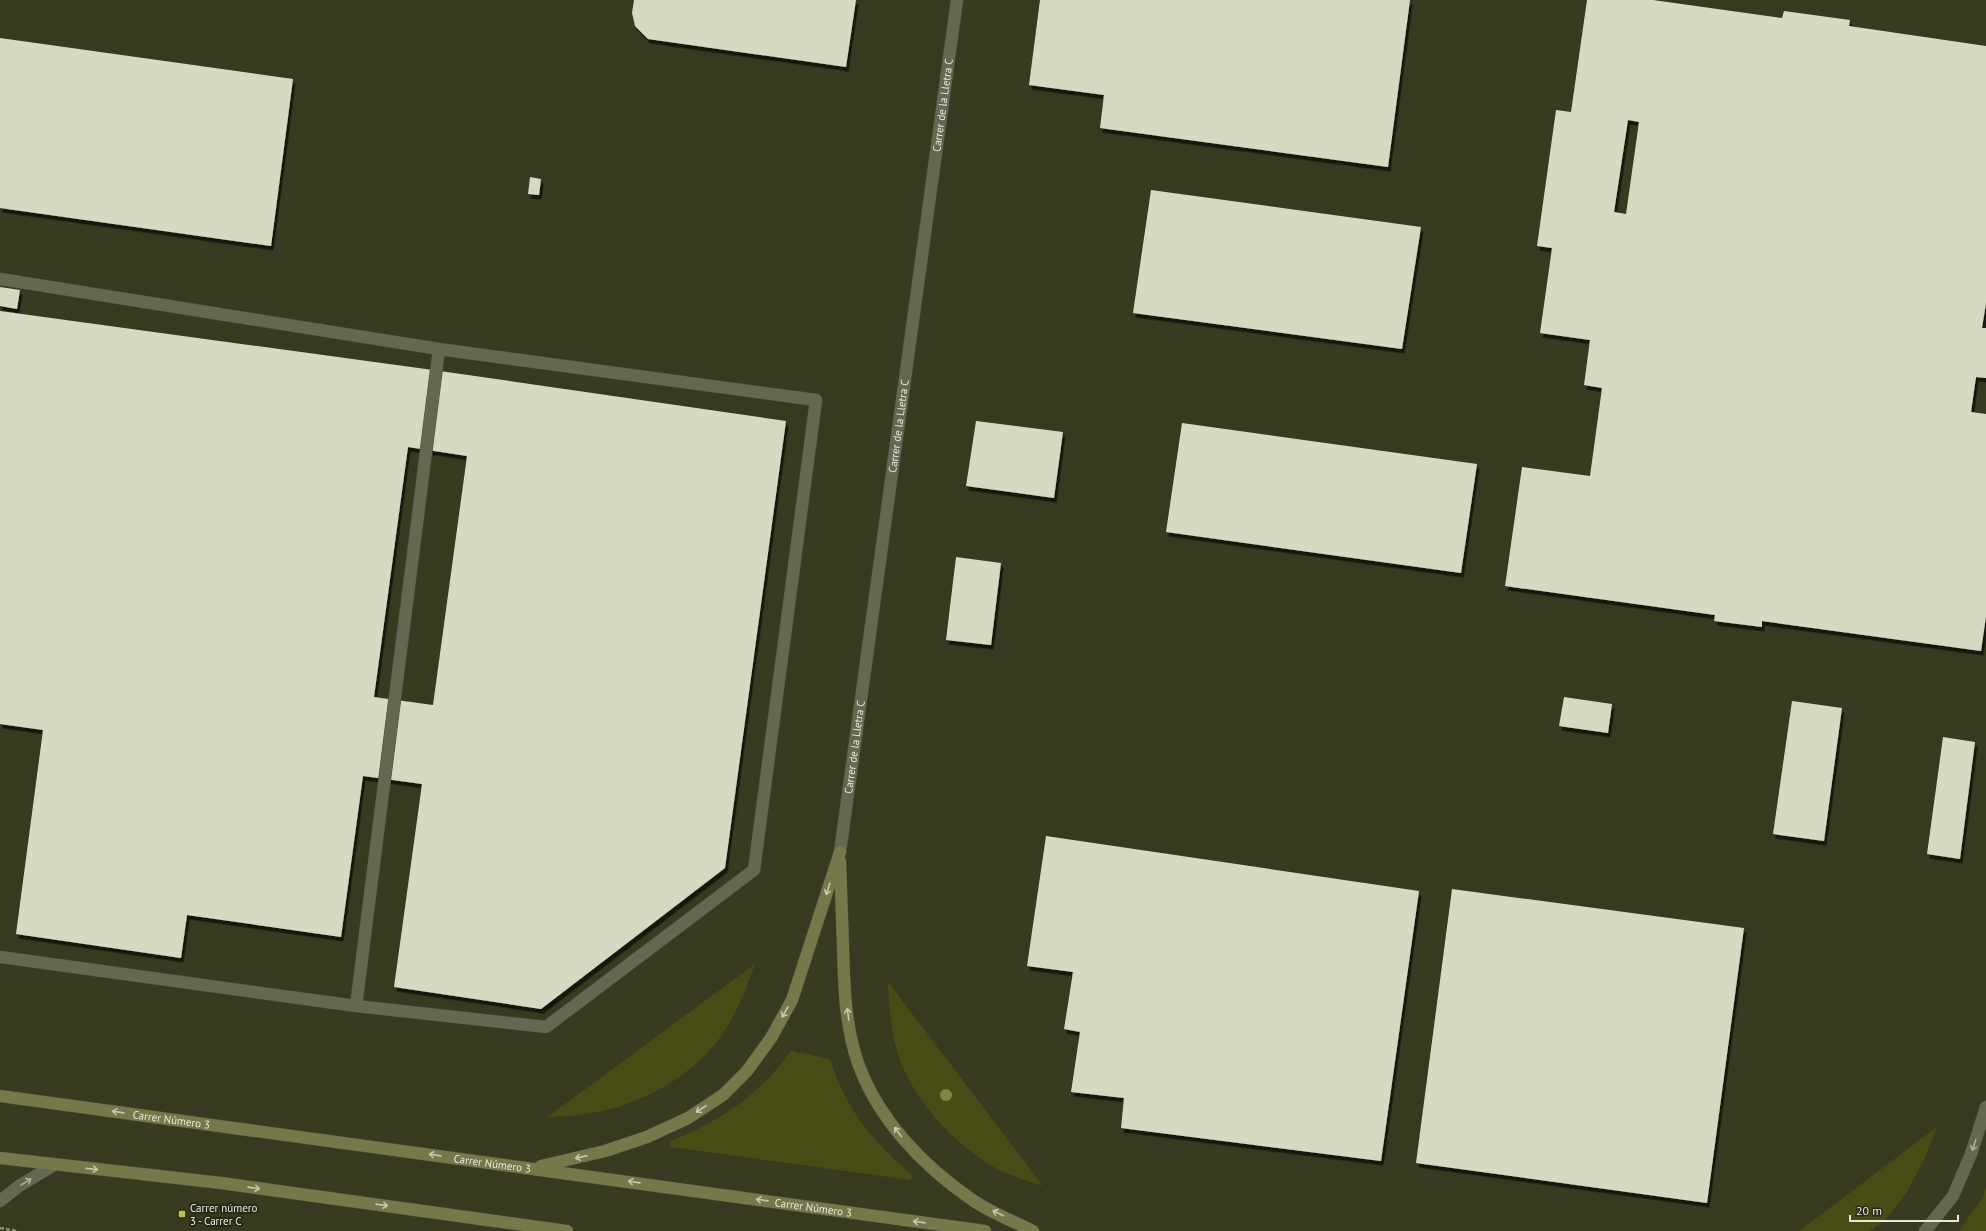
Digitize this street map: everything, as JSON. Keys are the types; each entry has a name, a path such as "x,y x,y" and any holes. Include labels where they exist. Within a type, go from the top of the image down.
{"main road":[{"path":"533,1168 605,1152 647,1137 688,1118 723,1095 747,1071 771,1038 792,1000 840,852"},
{"path":"840,852 845,991 849,1027 858,1063 876,1102 904,1141 935,1171 972,1200 1033,1231"},
{"name":"Carrer Número 3","path":"0,1096 985,1231"},
{"path":"0,1158 221,1183 567,1231"}],"street":[{"name":"Carrer de la Lletra C","path":"840,852 957,0"},
{"path":"0,279 439,349 816,400 754,870 546,1027 356,1006 0,957"},
{"path":"356,1006 439,349"},
{"path":"1925,1231 1953,1196 1971,1154 1986,1107"},
{"path":"0,1201 19,1186 54,1165"}],"path":[{"path":"0,1228 18,1231"}],"shaded area":[{"path":"0,0 1986,0 1986,1231 0,1231"},
{"path":"755,964 741,1001 722,1035 699,1061 671,1083 639,1099 606,1110 546,1118"},
{"path":"888,982 1043,1186 1007,1174 987,1163 959,1142 922,1101 912,1086 898,1054 891,1018"},
{"path":"791,1051 830,1059 844,1095 862,1124 885,1150 913,1176 910,1180 671,1147 669,1142 706,1125 737,1106 765,1082"},
{"path":"1937,1127 1925,1158 1907,1192 1885,1220 1870,1231 1799,1231"},
{"path":"1986,1188 1986,1231 1959,1231 1983,1197"}],"building":[{"path":"634,0 856,0 846,67 648,39 635,26 632,13"},
{"path":"1040,0 1410,0 1388,167 1100,128 1104,95 1029,85"},
{"path":"1587,0 1653,0 1782,18 1784,11 1850,20 1849,26 1986,46 1986,303 1982,328 1986,328 1986,378 1976,377 1971,412 1986,414 1986,616 1981,651 1762,621 1762,627 1714,621 1715,615 1505,586 1522,467 1590,476 1602,388 1584,385 1590,340 1540,333 1552,248 1537,246 1556,110 1571,112","holes":["1628,120 1639,122 1626,214 1614,212"]},
{"path":"0,38 293,79 271,246 0,208"},
{"path":"530,177 541,179 539,195 528,194"},
{"path":"1151,190 1421,227 1402,349 1133,313"},
{"path":"0,287 20,290 17,309 0,306"},
{"path":"0,311 433,370 786,421 725,868 541,1009 394,987 422,784 363,776 341,937 187,915 181,958 16,934 43,730 0,724","holes":["408,447 467,456 433,705 374,697"]},
{"path":"976,421 1063,432 1054,498 966,486"},
{"path":"1182,423 1477,464 1461,573 1166,532"},
{"path":"956,557 1001,563 991,645 946,640"},
{"path":"1564,697 1612,704 1608,733 1559,726"},
{"path":"1792,701 1842,708 1824,841 1773,834"},
{"path":"1943,737 1975,742 1960,859 1927,854"},
{"path":"1046,836 1419,891 1381,1161 1121,1128 1124,1098 1071,1092 1080,1032 1064,1029 1073,972 1027,966"},
{"path":"1452,889 1744,928 1707,1203 1416,1163"}],"place":[{"name":"Carrer número 3 - Carrer C","path":"182,1214"}]}
